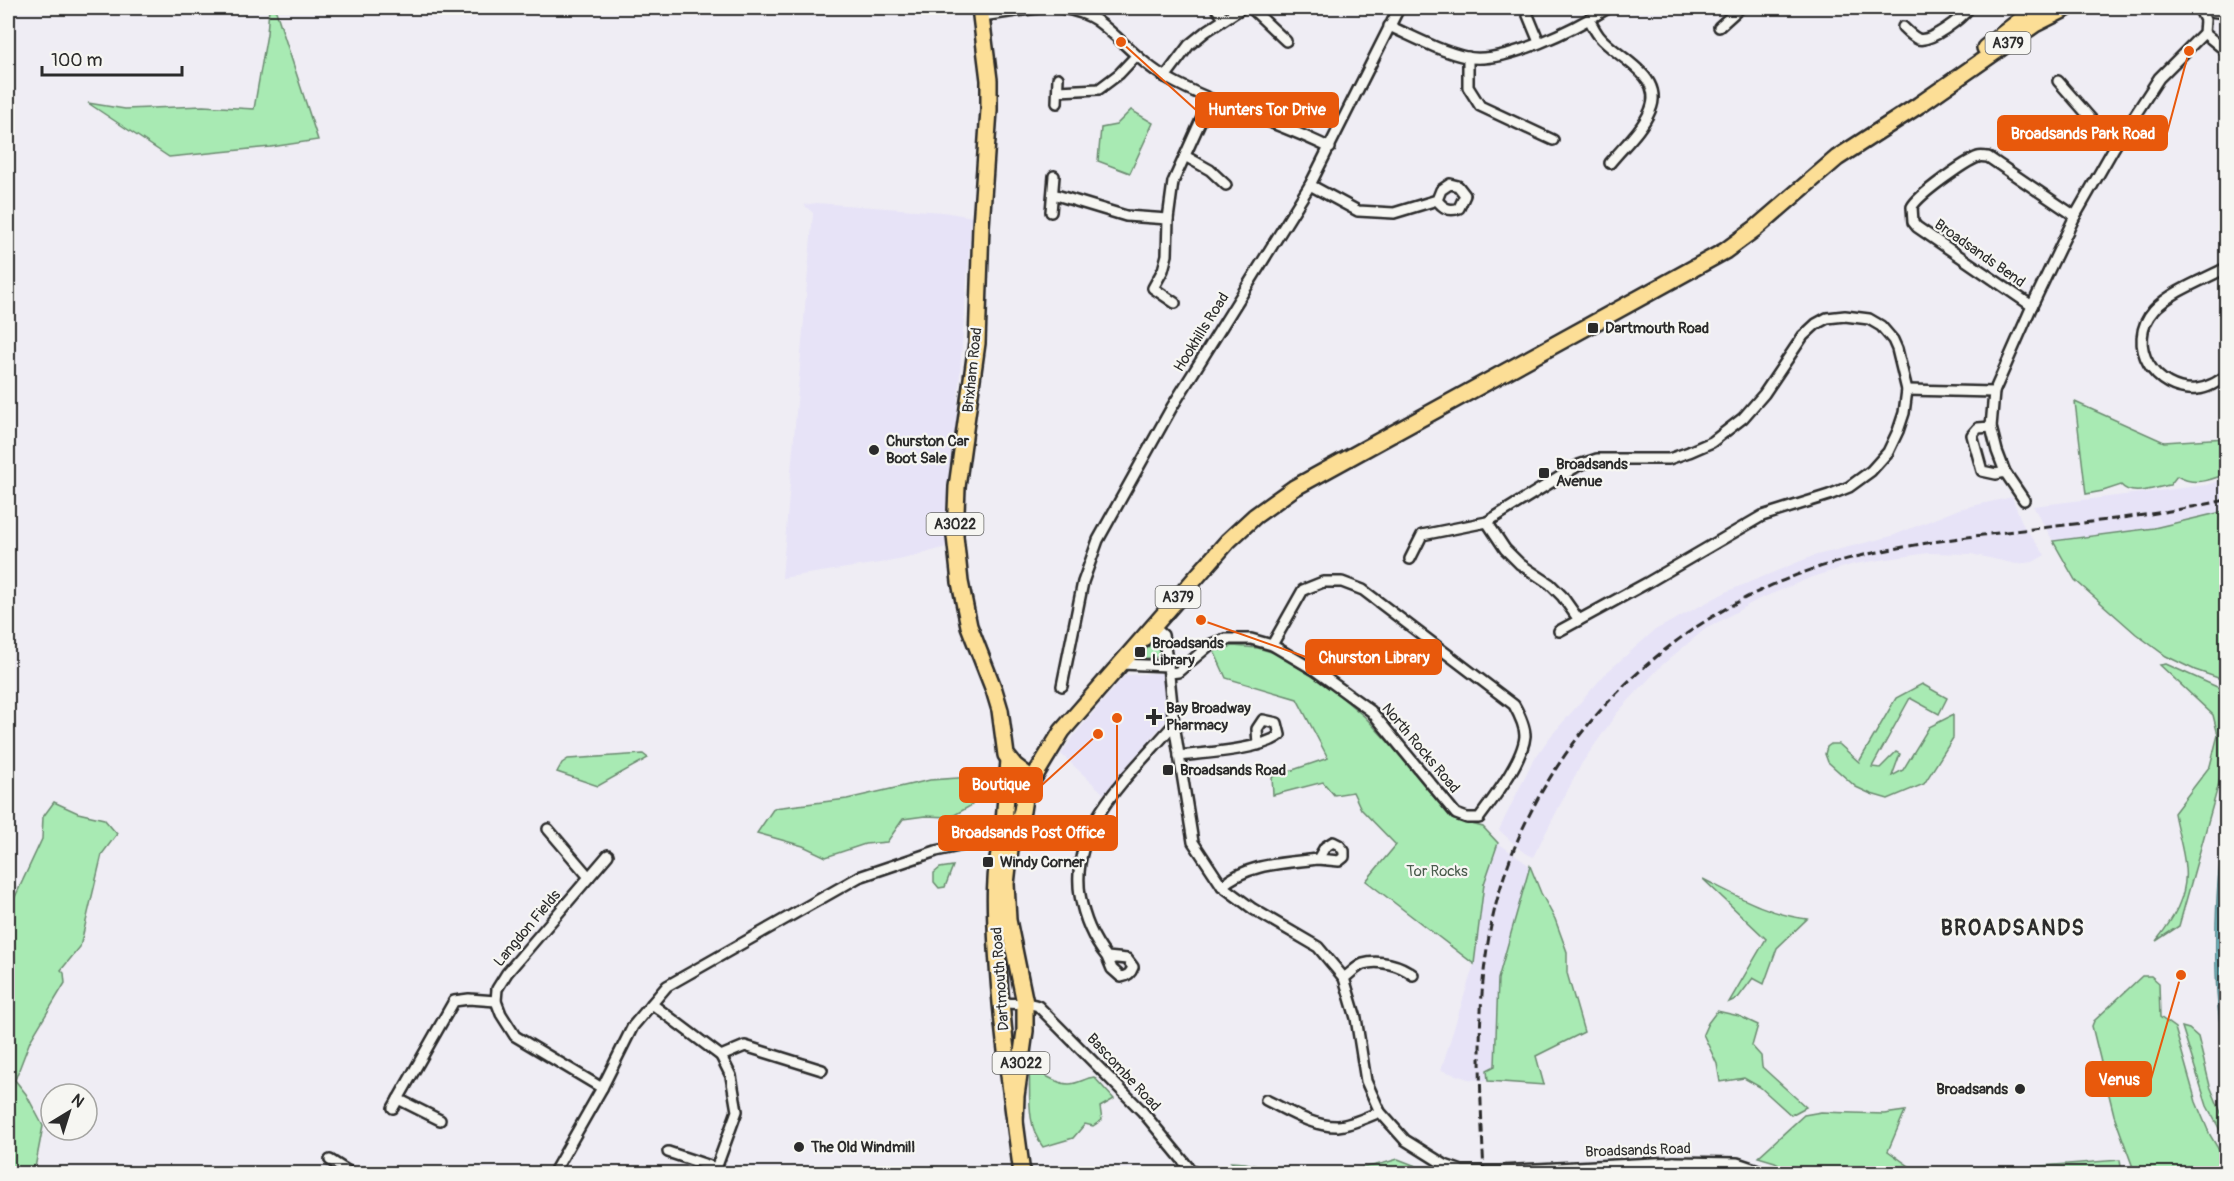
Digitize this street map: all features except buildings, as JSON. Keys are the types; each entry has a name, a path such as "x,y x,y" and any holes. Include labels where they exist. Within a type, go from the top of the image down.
{"main road":[{"name":"A379","path":"1951,82 1989,45 2036,8"},
{"name":"A379","path":"1028,786 1062,730 1152,626 1228,541 1275,501 1294,488 1725,251 1756,228 1837,158 2035,24 2067,8"},
{"name":"Brixham Road","path":"981,12 989,80 989,110 976,343 957,487 955,536 960,582 969,626 1000,710 1006,755 1009,760 1006,838"},
{"path":"1006,838 1028,786 1021,772 1009,760"},
{"name":"Dartmouth Road","path":"1006,838 996,887 1000,1001 1022,1173"},
{"name":"Dartmouth Road","path":"1006,838 1008,920 1025,1003 1025,1031 1016,1096 1015,1123"}],"street":[{"path":"981,12 1037,8"},
{"path":"1062,8 1094,19 1136,56 1165,77 1210,100 1298,132 1330,148"},
{"path":"1216,8 1224,18"},
{"path":"1165,77 1189,45 1224,18 1242,8"},
{"path":"1251,8 1286,41"},
{"name":"Hookhills Road","path":"1062,686 1083,582 1098,540 1172,407 1310,184 1400,8"},
{"path":"1525,8 1539,42"},
{"path":"1389,26 1433,46 1468,57 1488,58 1539,42 1608,8"},
{"path":"1719,27 1740,8"},
{"path":"1903,27 1917,39 1925,40 1954,22 1969,8"},
{"path":"2200,9 2226,13"},
{"path":"2024,500 2005,472 1991,427 1994,392 2075,216 2115,146 2158,78 2204,33 2205,20 2200,9"},
{"path":"1589,19 1599,36 1644,75 1650,85 1652,95 1651,110 1610,163"},
{"path":"2204,33 2226,51"},
{"path":"1058,91 1098,89 1119,74 1136,56"},
{"path":"1468,57 1466,78 1468,87 1480,106 1553,140"},
{"path":"1057,103 1058,78"},
{"path":"2058,81 2115,146"},
{"path":"1153,288 1167,255 1168,219 1173,182 1210,100"},
{"path":"1185,156 1210,170 1226,185"},
{"name":"Broadsands Bend","path":"2032,306 2006,291 1917,227 1913,222 1912,207 1921,196 1969,162 1978,157 1988,157 2075,216"},
{"path":"1051,212 1054,176"},
{"path":"1310,184 1358,211 1394,213 1437,200"},
{"path":"1053,194 1126,216 1168,219"},
{"path":"2226,268 2181,291 2153,310 2145,326 2142,339 2143,354 2148,365 2156,376 2168,384 2178,388 2197,389 2211,386 2226,376"},
{"path":"1143,283 1175,303"},
{"path":"1410,559 1422,535 1487,522 1579,465 1597,459 1669,459 1712,442 1743,418 1764,394 1803,336 1827,318 1857,317 1869,319 1881,326 1893,340 1897,349 1907,390 1901,422 1888,452 1862,478 1829,495 1762,516 1647,584 1558,631"},
{"path":"1907,390 1994,392"},
{"path":"1991,427 1978,428 1972,435 1982,471 1996,474 2005,472"},
{"path":"1487,522 1505,549 1520,564 1550,584 1562,596 1579,620"},
{"name":"North Rocks Road","path":"1169,670 1178,672 1211,644 1225,639 1251,639 1272,645 1316,671 1371,711 1456,814 1467,818 1479,818 1503,786 1524,736 1522,722 1514,705 1363,590 1342,582 1323,582 1304,590 1272,645"},
{"name":"Broadsands Road","path":"1152,626 1163,635 1193,842 1222,886 1253,909 1318,947 1344,978 1352,1000 1366,1081 1380,1112 1405,1140 1426,1155 1462,1171 1674,1162 1737,1163 1770,1173"},
{"path":"1120,664 1169,670"},
{"path":"1107,957 1095,941 1082,907 1078,884 1084,841 1104,806 1174,723"},
{"path":"1179,756 1258,745"},
{"path":"548,829 589,877"},
{"path":"553,1173 602,1088 633,1026 667,986 859,877 936,851 996,837 1006,838"},
{"name":"Langdon Fields","path":"496,1001 497,990 507,973 608,855"},
{"path":"1222,886 1233,876 1264,866 1318,859"},
{"path":"1344,978 1362,964 1379,963 1404,968 1413,975"},
{"path":"393,1108 454,1001 469,999 496,1001 501,1014 515,1036 602,1088"},
{"path":"1000,1001 1007,1004 1025,1003"},
{"name":"Bascombe Road","path":"1025,1003 1038,1006 1076,1043 1142,1111 1194,1173"},
{"path":"652,1004 722,1056 731,1076 737,1111 715,1171 668,1152"},
{"path":"722,1056 745,1046 822,1070"},
{"path":"398,1099 440,1120"},
{"path":"1266,1100 1301,1117 1321,1124 1339,1126 1380,1112"},
{"path":"330,1160 352,1173"},
{"path":"1665,1173 1674,1162"},
{"path":"1635,1165 1643,1173"}],"shaded area":[{"name":"Churston Car Boot Sale","path":"816,203 943,212 973,217 947,547 899,560 782,578 813,213 804,205"},
{"path":"2226,478 2226,511 2154,528 2053,541 2033,506 2207,485"},
{"path":"2012,497 2023,525 2045,555 2033,562 2016,564 1971,554 1928,553 1854,564 1812,577 1757,600 1704,630 1662,665 1617,713 1582,763 1533,857 1522,851 1499,830 1532,762 1550,737 1606,673 1655,630 1728,591 1813,556 1892,536 1959,509"},
{"path":"1162,673 1168,718 1104,794 1061,754 1125,675"},
{"path":"1498,843 1530,866 1498,979 1495,1066 1487,1070 1488,1081 1468,1079 1441,1070 1474,964 1484,884"}],"green space":[{"path":"269,8 275,8 318,140 169,157 88,103 125,109 203,106 254,109 267,34"},
{"path":"1131,110 1153,123 1130,173 1098,161 1101,128 1116,125"},
{"path":"2075,402 2164,442 2226,438 2226,474 2195,482 2177,476 2170,485 2151,489 2131,491 2121,485 2086,494"},
{"path":"2226,511 2226,679 2224,680 2195,670 2166,656 2136,634 2075,580 2053,541 2154,528"},
{"path":"1154,639 1160,641 1161,657 1138,659"},
{"name":"Tor Rocks","path":"1233,646 1258,648 1275,653 1316,678 1365,717 1452,819 1483,827 1498,843 1484,884 1474,964 1366,881 1396,845 1361,809 1353,792 1334,795 1323,782 1273,795 1272,777 1328,758 1297,699 1226,678 1214,651"},
{"path":"2166,664 2226,691 2226,758 2179,926 2156,941 2178,908 2184,888 2184,861 2174,813 2210,766 2218,735 2213,715 2160,665"},
{"path":"1922,684 1947,698 1939,714 1910,698 1872,767 1880,768 1896,752 1900,754 1892,776 1903,770 1929,727 1953,715 1953,738 1924,784 1888,799 1856,787 1828,762 1825,754 1827,747 1831,744 1839,744 1859,762 1896,698"},
{"path":"643,754 648,758 598,786 557,772 562,763 568,759"},
{"path":"999,775 1000,784 978,787 972,805 951,817 925,816 903,819 887,842 865,844 826,857 803,846 757,833 774,808 847,799 930,780"},
{"path":"54,802 78,813 104,819 117,834 102,854 80,947 61,970 64,973 65,983 30,1041 15,1080 26,1094 39,1118 40,1142 34,1173 8,1173 8,912 42,839 43,817"},
{"path":"953,866 945,887 939,888 934,882 934,873 940,868"},
{"path":"1530,866 1555,919 1567,952 1567,973 1584,1032 1536,1056 1544,1085 1488,1081 1487,1070 1495,1066 1498,979"},
{"path":"1703,879 1767,909 1807,919 1777,948 1764,984 1753,978 1738,998 1729,1002 1766,939"},
{"path":"2142,976 2151,976 2159,983 2160,1017 2175,1028 2196,1102 2210,1135 2226,1162 2226,1173 2135,1173 2114,1115 2092,1026 2094,1021"},
{"path":"1717,1011 1739,1016 1758,1025 1752,1046 1761,1056 1762,1067 1806,1107 1791,1115 1760,1087 1744,1078 1720,1082 1717,1064 1703,1034"},
{"path":"2182,1027 2189,1029 2198,1037 2210,1086 2226,1125 2226,1141 2207,1106"},
{"path":"1029,1064 1048,1077 1064,1083 1072,1084 1094,1077 1114,1099 1100,1107 1102,1120 1093,1126 1085,1124 1073,1138 1043,1147 1037,1138 1031,1118"},
{"path":"1905,1111 1888,1151 1912,1168 1935,1173 1793,1173 1775,1162 1758,1157 1804,1115 1821,1112 1884,1114"},
{"path":"1398,1159 1434,1173 1297,1173 1348,1170"},
{"path":"2120,1160 2122,1173 1950,1173"},
{"path":"1231,1162 1245,1163 1286,1173 1241,1173"}],"water":[{"path":"2226,835 2226,1058 2218,1008 2216,940 2218,879"}],"railway":[{"path":"1484,1174 1480,1032 1485,962 1499,893 1521,832 1552,775 1590,723 1634,676 1684,635 1739,601 1798,575 1860,556 1951,539 2135,516 2226,500"}],"place":[{"name":"Hunters Tor Drive","path":"1121,42"},
{"name":"Broadsands Park Road","path":"2189,51"},
{"name":"Dartmouth Road","path":"1593,328"},
{"name":"Churston Car Boot Sale","path":"874,450"},
{"name":"Broadsands Avenue","path":"1544,473"},
{"name":"Churston Library","path":"1201,620"},
{"name":"Broadsands Library","path":"1140,652"},
{"name":"Bay Broadway Pharmacy","path":"1154,717"},
{"name":"Broadsands Post Office","path":"1117,718"},
{"name":"Boutique","path":"1098,734"},
{"name":"Broadsands Road","path":"1168,770"},
{"name":"Windy Corner","path":"988,862"},
{"name":"Venus","path":"2181,975"},
{"name":"Broadsands","path":"2020,1089"},
{"name":"The Old Windmill","path":"799,1147"}],"district":[{"name":"BROADSANDS","path":"2013,928"}]}
